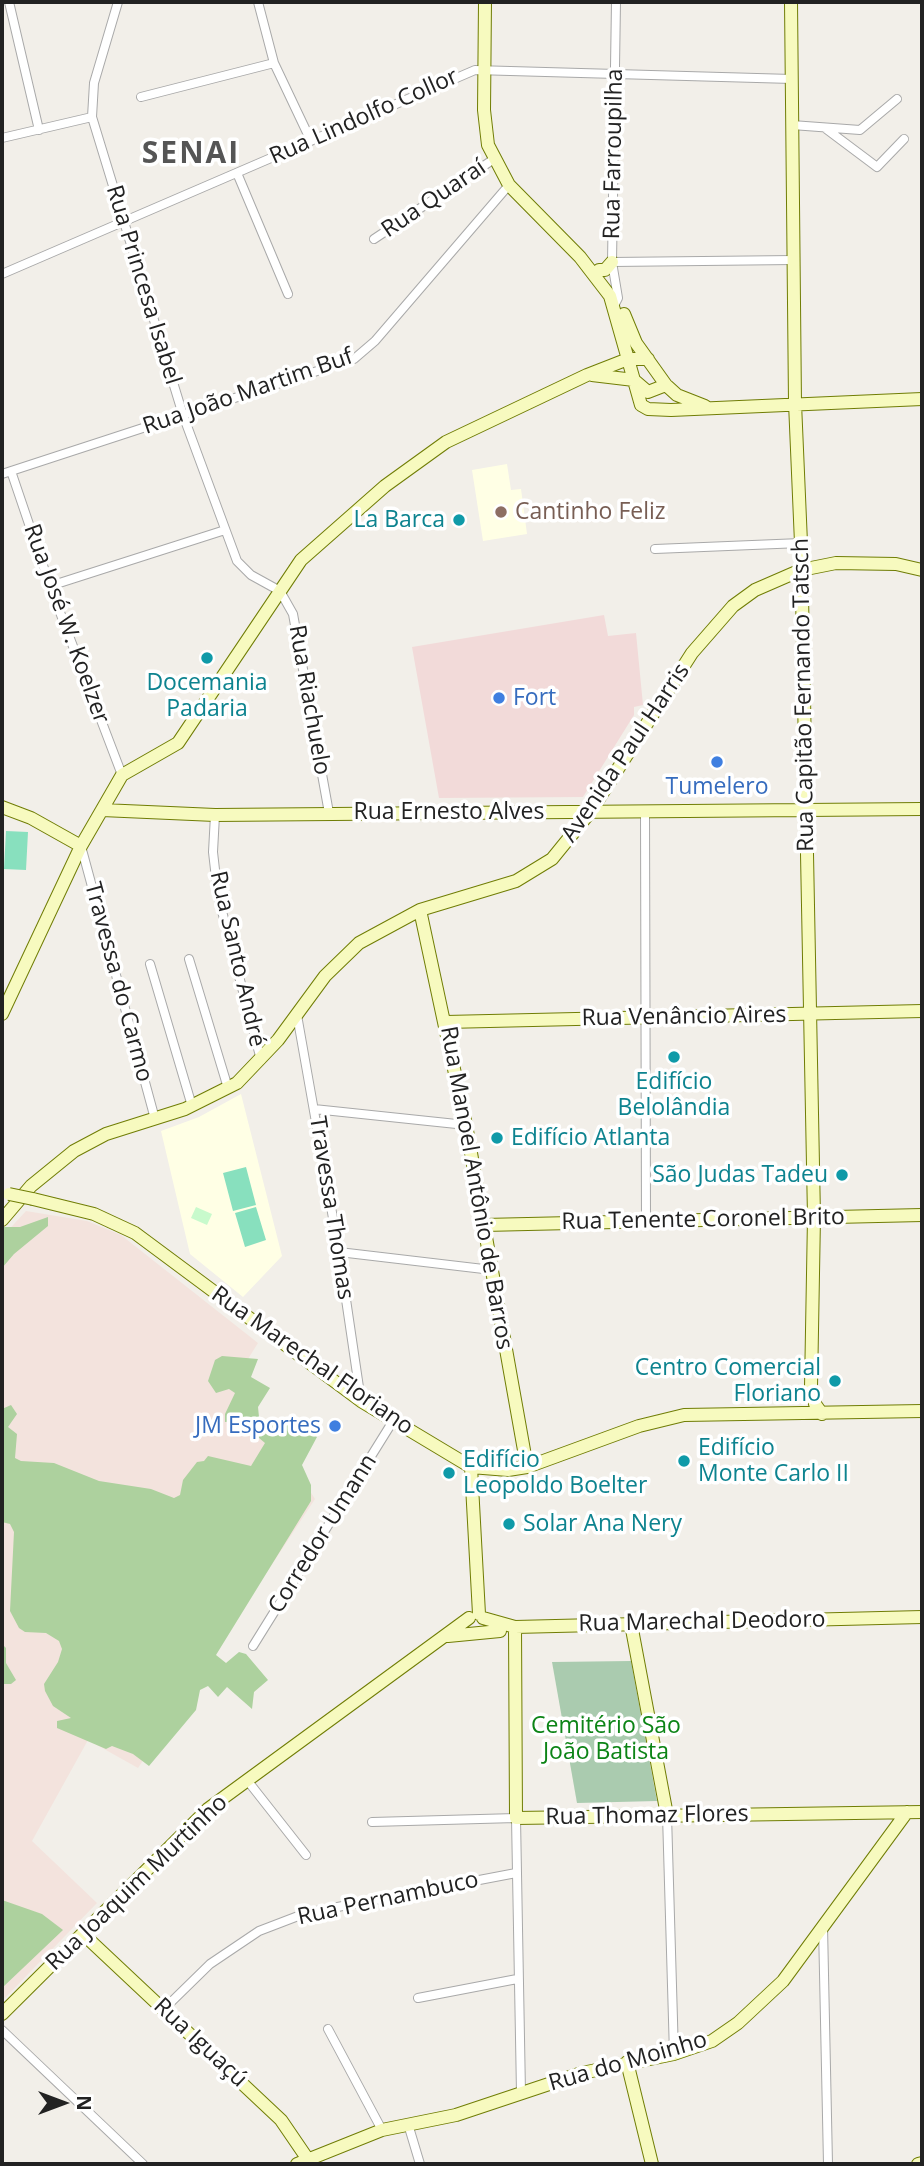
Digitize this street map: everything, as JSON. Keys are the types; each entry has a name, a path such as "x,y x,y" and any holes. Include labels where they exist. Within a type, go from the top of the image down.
{"main road":[{"path":"485,2 485,131 494,159 509,185 580,257 616,302 641,405 648,409 708,408 922,399"},
{"name":"Rua Capitão Fernando Tatsch","path":"791,2 795,403 801,543 814,1217 811,1387 807,1409 800,1414"},
{"path":"580,257 599,270 632,337 666,385 677,395 708,408"},
{"path":"599,270 605,270 612,262"},
{"path":"2,1014 81,846 122,775 178,743 301,560 413,464 446,442 587,375 628,359 648,359"},
{"path":"587,375 634,380 648,392 666,385"},
{"name":"Avenida Paul Harris","path":"2,1220 31,1186 84,1145 192,1105 228,1088 261,1060 350,950 421,910 499,888 538,869 566,845 592,811 710,629 733,606 755,590 801,570 836,563 895,564 922,570"},
{"path":"2,807 31,818 81,846"},
{"name":"Rua Ernesto Alves","path":"102,810 215,815 922,809"},
{"name":"Rua Manoel Antônio de Barros","path":"421,910 466,1125 527,1467"},
{"name":"Rua Venâncio Aires","path":"446,1022 922,1011"},
{"name":"Rua Marechal Floriano","path":"5,1194 47,1201 94,1214 135,1233 361,1401 471,1467 508,1470 527,1467 662,1418 684,1415 922,1411"},
{"name":"Rua Tenente Coronel Brito","path":"484,1224 922,1215"},
{"name":"Rua Capitão Fernando Tatsch","path":"811,1387 815,1404 822,1414"},
{"path":"471,1467 476,1620"},
{"name":"Rua Marechal Deodoro","path":"476,1620 515,1628 922,1617"},
{"name":"Rua Joaquim Murtinho","path":"2,2014 208,1809 247,1780 450,1634 476,1620 500,1631 515,1642"},
{"path":"631,1624 667,1815"},
{"path":"515,1628 516,1818"},
{"path":"450,1634 500,1631"},
{"name":"Rua do Moinho","path":"305,2162 382,2130 456,2115 627,2062 674,2054 712,2041 764,2001 800,1959 907,1812"},
{"name":"Rua Thomaz Flores","path":"516,1818 922,1812"},
{"name":"Rua Iguaçú","path":"83,1934 281,2120 305,2162"},
{"path":"627,2062 652,2164"}],"street":[{"path":"9,2 39,130"},
{"name":"Rua Princesa Isabel","path":"118,2 94,83 92,117 183,415 238,564 280,591"},
{"path":"258,2 274,63 311,141"},
{"name":"Rua Farroupilha","path":"616,2 612,262 616,302"},
{"path":"141,97 274,63"},
{"name":"Rua Lindolfo Collor","path":"2,275 465,73 484,69 792,79"},
{"path":"792,125 860,130 897,99"},
{"path":"2,138 92,117"},
{"path":"825,128 877,167 904,139"},
{"name":"Rua Quaraí","path":"374,239 494,159"},
{"path":"237,173 288,294"},
{"name":"Rua João Martim Buf","path":"2,474 362,354 509,185"},
{"path":"612,262 794,260"},
{"name":"Rua José W. Koelzer","path":"11,471 50,586 122,775"},
{"path":"50,586 225,530"},
{"path":"655,549 801,543"},
{"name":"Rua Riachuelo","path":"280,591 293,614 329,813"},
{"path":"646,811 646,1222"},
{"name":"Rua Santo André","path":"215,815 213,852 218,896 261,1060"},
{"name":"Travessa do Carmo","path":"81,846 155,1119"},
{"path":"189,959 228,1088"},
{"path":"150,964 192,1105"},
{"name":"Travessa Thomas","path":"297,1015 339,1252 361,1401"},
{"path":"314,1108 466,1125"},
{"path":"339,1252 492,1270"},
{"name":"Corredor Umann","path":"253,1646 393,1421"},
{"path":"247,1780 306,1855"},
{"path":"667,1815 674,2054"},
{"path":"516,1818 521,2093"},
{"name":"Rua Thomaz Flores","path":"372,1822 516,1818"},
{"name":"Rua Pernambuco","path":"164,2009 210,1964 258,1931 306,1913 516,1873"},
{"path":"823,1926 828,2164"},
{"path":"418,1998 517,1979"},
{"path":"328,2029 382,2130"},
{"path":"2,2030 143,2164"},
{"path":"408,2124 420,2164"}],"shaded area":[{"name":"Cantinho Feliz","path":"507,464 511,490 521,489 527,534 483,541 472,470"},
{"path":"604,615 608,636 636,633 643,705 634,707 634,715 583,797 439,798 412,647"},
{"path":"241,1094 282,1256 243,1297 190,1254 161,1131 199,1117"},
{"path":"26,1211 87,1221 121,1235 258,1343 231,1386 278,1441 315,1499 138,1768 88,1740 32,1841 97,1903 2,2001 2,1237"}],"green space":[{"path":"6,831 28,832 26,870 4,869"},
{"path":"246,1167 256,1205 233,1211 223,1173"},
{"path":"196,1207 212,1214 207,1225 191,1218"},
{"path":"256,1207 266,1240 245,1247 235,1213"},
{"path":"48,1217 48,1226 14,1254 2,1268 2,1227 20,1227"},
{"path":"222,1356 258,1359 251,1377 270,1388 258,1407 259,1417 264,1422 299,1421 317,1437 302,1465 311,1485 311,1501 216,1655 226,1663 239,1652 246,1654 268,1680 254,1692 252,1709 227,1687 218,1697 208,1686 200,1690 196,1710 149,1766 133,1754 112,1746 106,1749 57,1728 57,1721 71,1718 53,1706 44,1684 58,1662 62,1649 59,1641 46,1633 25,1632 19,1628 10,1611 14,1532 10,1524 2,1522 2,1409 11,1405 17,1414 8,1427 17,1434 15,1458 21,1461 54,1463 99,1481 151,1489 174,1498 180,1495 183,1480 197,1462 204,1461 208,1456 251,1466 265,1443 239,1421 225,1422 225,1414 235,1393 229,1389 216,1393 208,1381 215,1360"},
{"path":"2,1644 6,1648 6,1663 16,1680 11,1684 2,1684"},
{"name":"Cemitério São João Batista","path":"631,1661 657,1801 577,1803 552,1662"},
{"path":"2,1900 42,1914 63,1930 2,1988"}],"place":[{"name":"Cantinho Feliz","path":"501,512"},
{"name":"La Barca","path":"459,520"},
{"name":"Docemania Padaria","path":"207,658"},
{"name":"Fort","path":"499,698"},
{"name":"Tumelero","path":"717,762"},
{"name":"Edifício Belolândia","path":"674,1057"},
{"name":"Edifício Atlanta","path":"497,1138"},
{"name":"São Judas Tadeu","path":"842,1175"},
{"name":"Centro Comercial Floriano","path":"835,1381"},
{"name":"JM Esportes","path":"335,1426"},
{"name":"Edifício Monte Carlo II","path":"684,1461"},
{"name":"Edifício Leopoldo Boelter","path":"449,1473"},
{"name":"Solar Ana Nery","path":"509,1524"}],"district":[{"name":"SENAI","path":"191,154"}]}
